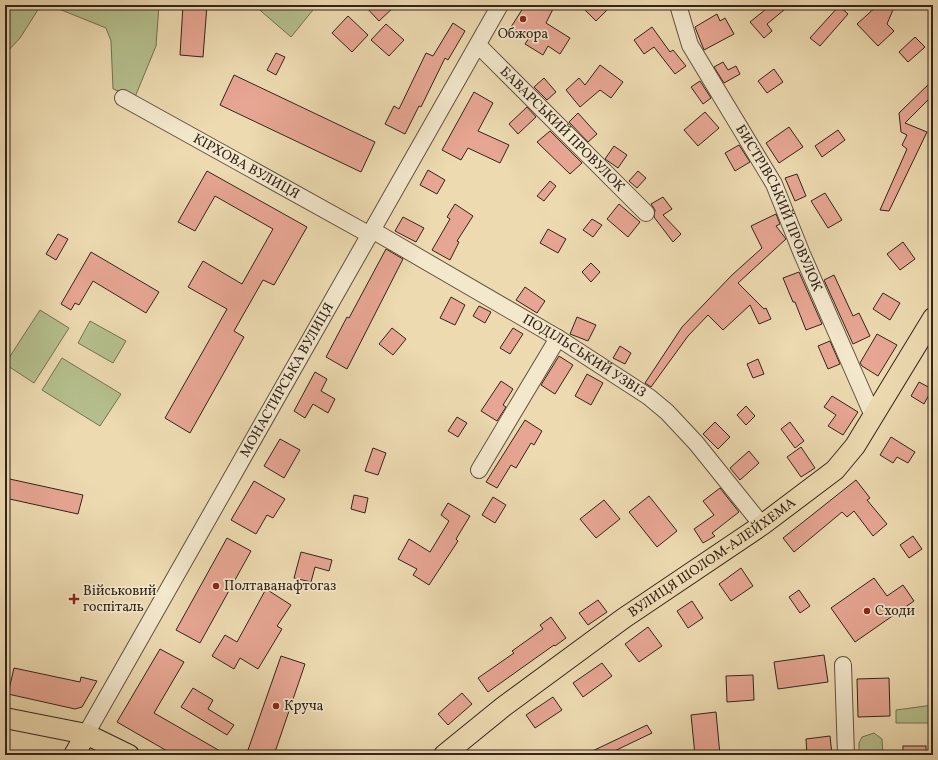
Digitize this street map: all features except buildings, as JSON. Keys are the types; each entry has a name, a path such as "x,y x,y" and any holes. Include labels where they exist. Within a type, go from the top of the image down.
{"main road":[{"name":"ВУЛИЦЯ ШОЛОМ-АЛЕЙХЕМА","path":"444,755 503,708 624,618 762,525 836,470 855,446 933,318"},
{"path":"5,718 86,734 129,755"},
{"name":"МОНАСТИРСЬКА ВУЛИЦЯ","path":"74,755 86,734"}],"street":[{"name":"МОНАСТИРСЬКА ВУЛИЦЯ","path":"86,734 500,5"},
{"name":"БИСТРІВСЬКИЙ ПРОВУЛОК","path":"678,5 690,45 774,184 802,254 873,416"},
{"name":"БАВАРСЬКИЙ ПРОВУЛОК","path":"478,45 646,213"},
{"name":"КІРХОВА ВУЛИЦЯ","path":"123,98 371,233"},
{"name":"ПОДІЛЬСЬКИЙ УЗВІЗ","path":"371,233 558,338 649,397 667,412 696,443 762,525"},
{"path":"480,470 558,338"},
{"path":"843,665 846,755"}],"green space":[{"path":"5,5 41,5 20,38 5,54"},
{"path":"49,5 159,5 156,46 135,97 113,89 111,41 106,28"},
{"path":"254,5 317,5 291,37"},
{"path":"40,310 69,328 34,383 5,364"},
{"path":"90,321 126,341 113,363 78,343"},
{"path":"62,358 121,394 100,426 42,390"},
{"path":"933,705 933,723 896,723 896,710"},
{"path":"874,733 882,739 883,755 859,755 859,743 862,737"}],"place":[{"name":"Обжора","path":"523,19"},
{"name":"Полтаванафтогаз","path":"216,586"},
{"name":"Військовий госпіталь","path":"74,599"},
{"name":"Сходи","path":"867,611"},
{"name":"Круча","path":"276,706"}]}
